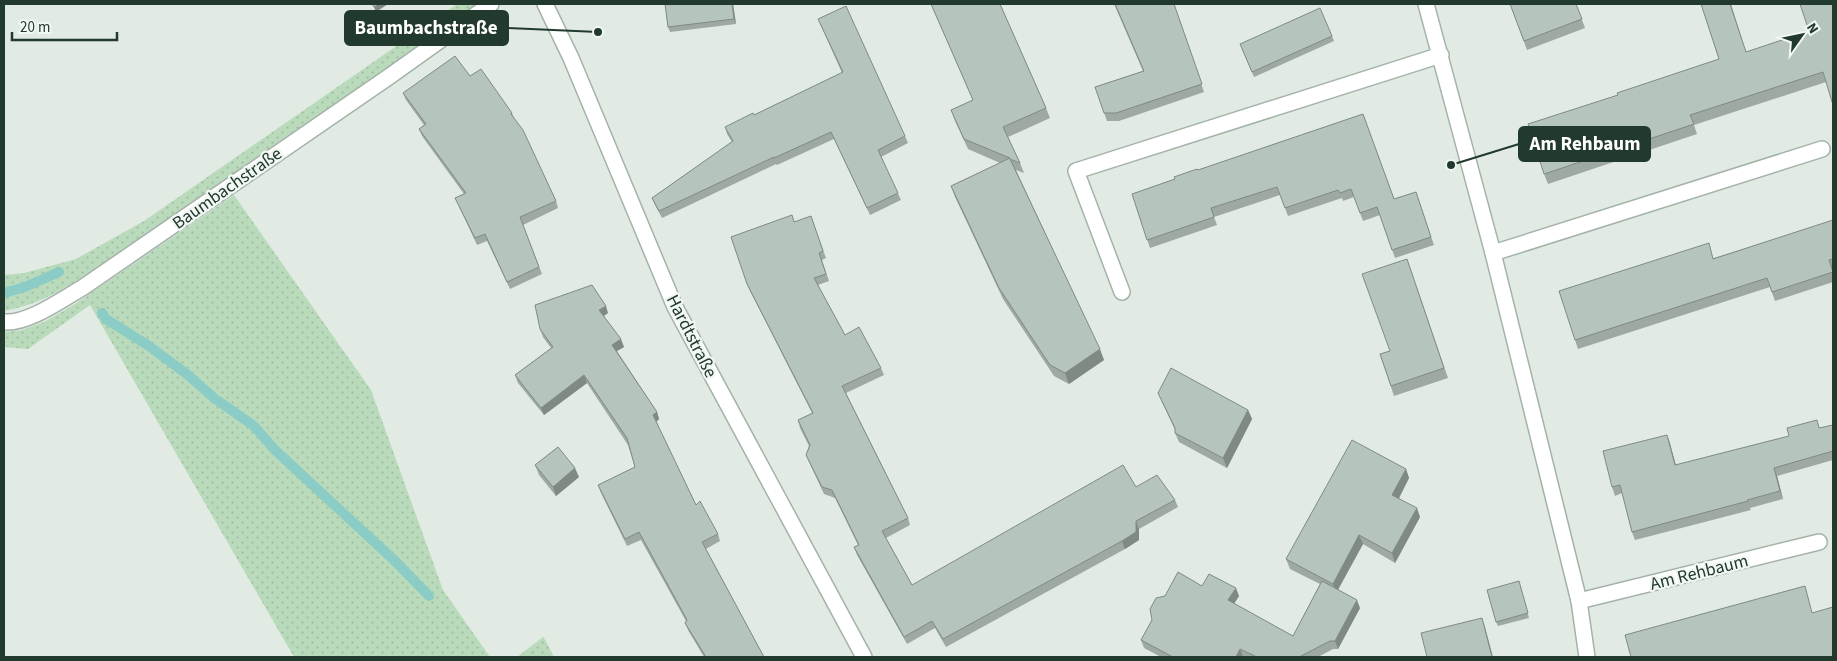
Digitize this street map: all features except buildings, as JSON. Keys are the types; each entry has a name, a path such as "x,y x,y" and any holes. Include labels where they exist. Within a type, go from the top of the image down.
{"street":[{"name":"Baumbachstraße","path":"4,322 10,323 36,314 82,288 390,76 491,4"},
{"name":"Hardtstraße","path":"545,4 571,58 675,307 864,657"},
{"path":"1426,4 1493,253 1579,601 1587,657"},
{"path":"1122,292 1076,171 1441,55"},
{"path":"1493,253 1822,149"},
{"name":"Am Rehbaum","path":"1579,601 1819,542"}],"green space":[{"path":"457,4 480,4 84,276 46,298 26,306 4,311 4,275 24,273 76,259 144,221"},
{"path":"234,195 371,390 443,590 490,657 294,657 90,305 28,349 4,347 4,332 22,330 44,322 75,304"},
{"path":"543,637 554,657 517,657"}],"waterway":[{"path":"4,293 25,287 59,272"},
{"path":"102,313 106,319 149,346 188,375 214,398 254,426 274,449 396,562 429,596"}],"place":[{"name":"Baumbachstraße","path":"598,32"},
{"name":"Am Rehbaum","path":"1451,165"}]}
